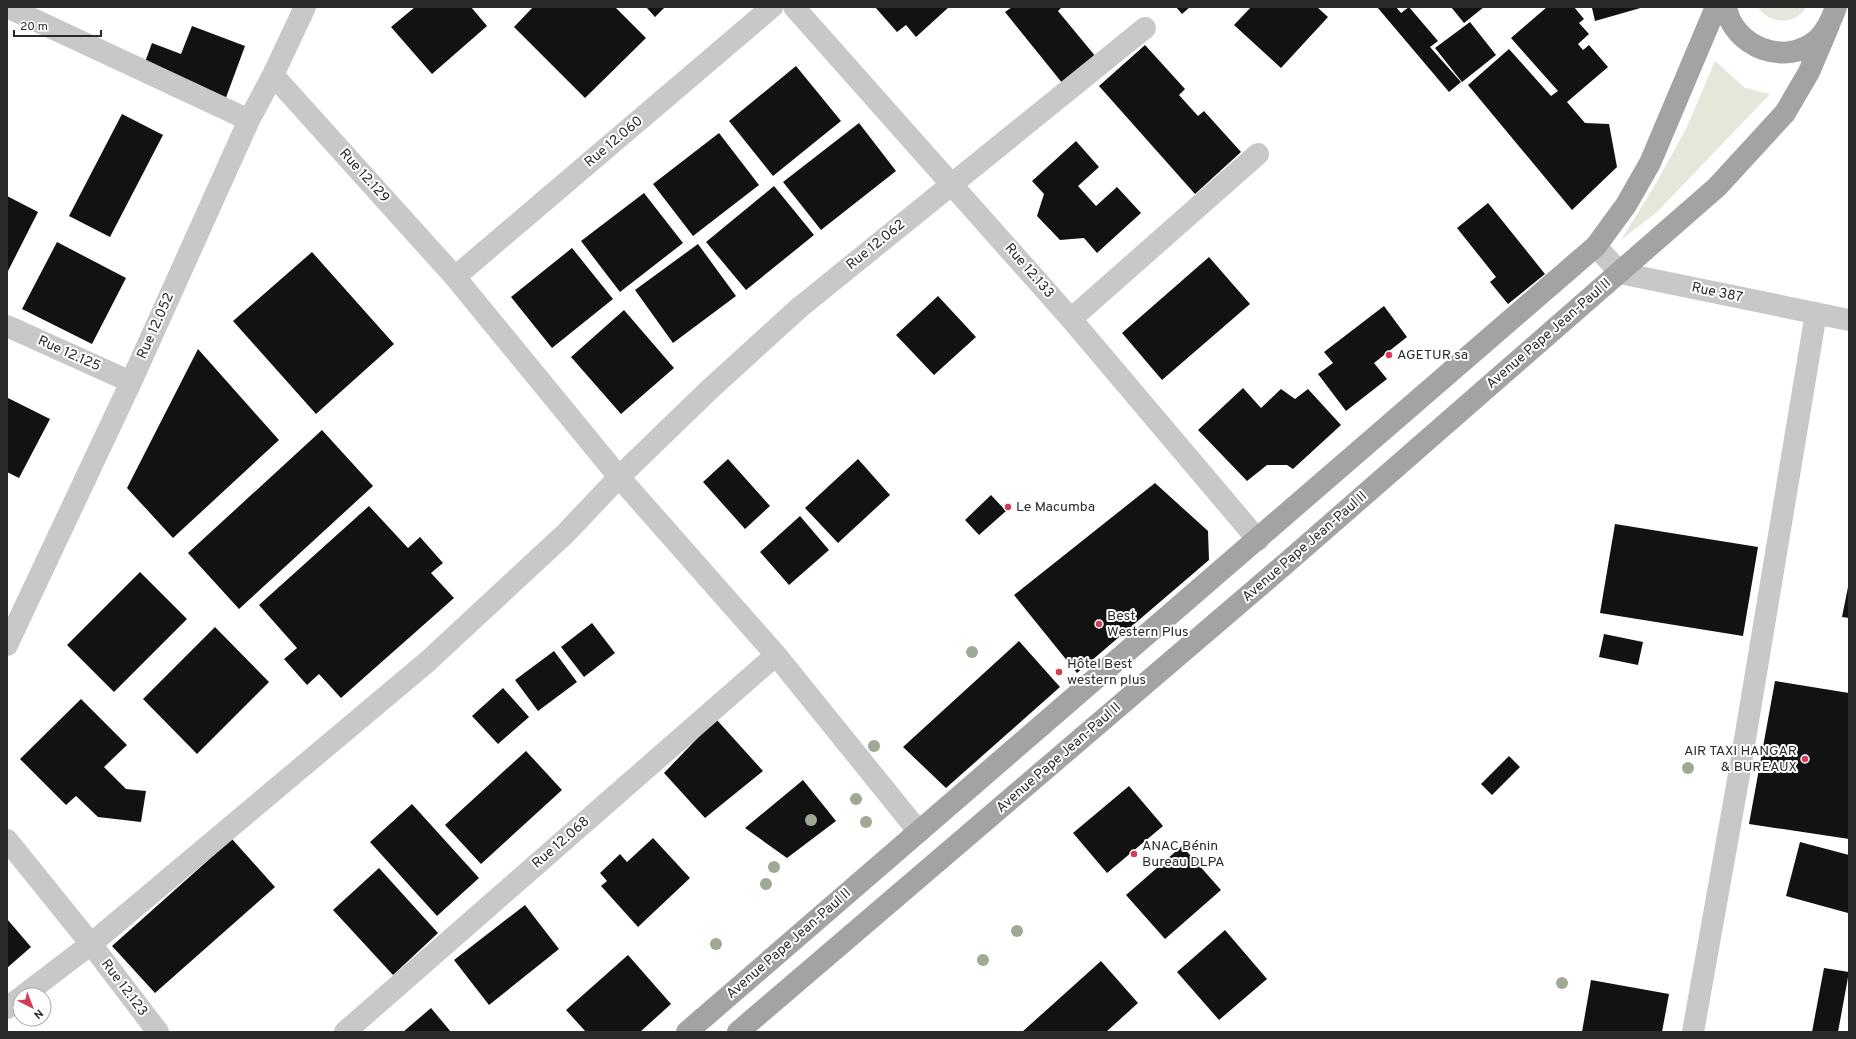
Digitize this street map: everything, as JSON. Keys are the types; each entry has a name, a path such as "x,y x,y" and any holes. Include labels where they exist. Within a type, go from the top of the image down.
{"main road":[{"name":"Avenue Pape Jean-Paul II","path":"687,1032 1258,540 1596,246 1626,205 1650,163 1716,7"},
{"name":"Avenue Pape Jean-Paul II","path":"1726,7 1727,14 1736,31 1749,43 1765,51 1784,53 1801,48 1817,40 1834,12"},
{"name":"Avenue Pape Jean-Paul II","path":"738,1032 1278,570 1717,187 1785,113 1809,72 1834,12"}],"street":[{"path":"7,7 248,120"},
{"name":"Rue 12.052","path":"7,645 131,382 248,120 273,75 305,7"},
{"name":"Rue 12.060","path":"456,276 772,7"},
{"name":"Rue 12.133","path":"794,7 1071,319 1258,540"},
{"name":"Rue 12.062","path":"35,987 91,944 427,662 566,533 619,478 710,389 799,308 1145,28"},
{"name":"Rue 12.129","path":"273,75 456,276 619,478 776,655 918,832"},
{"path":"1071,319 1258,154"},
{"path":"1596,246 1620,273"},
{"name":"Rue 387","path":"1620,273 1849,320"},
{"path":"1693,1032 1740,769 1816,314"},
{"name":"Rue 12.125","path":"7,326 131,382"},
{"name":"Rue 12.068","path":"345,1032 776,655"},
{"name":"Rue 12.123","path":"7,840 91,944 158,1032"}],"shaded area":[{"path":"1758,7 1806,7 1796,17 1789,20 1782,20 1768,17"},
{"path":"1715,61 1745,88 1770,94 1657,212 1621,240 1655,185 1686,129"}],"building":[{"path":"415,7 471,7 487,26 432,74 391,27"},
{"path":"533,7 615,7 646,38 585,98 514,27"},
{"path":"646,7 665,7 655,17"},
{"path":"875,7 949,7 916,37 906,25 897,32"},
{"path":"1012,7 1062,7 1058,11 1096,57 1063,84 1005,12"},
{"path":"1176,7 1190,7 1182,14"},
{"path":"1251,7 1317,7 1328,17 1281,68 1234,25"},
{"path":"1377,7 1396,7 1401,13 1409,7 1438,41 1430,47 1461,82 1449,92"},
{"path":"1451,7 1484,7 1464,23"},
{"path":"1547,7 1574,7 1584,19 1579,23 1589,34 1578,44 1583,50 1589,45 1608,67 1567,102 1585,123 1609,124 1617,167 1572,210 1468,85 1509,49 1551,96 1558,91 1511,38"},
{"path":"1644,7 1595,21 1592,8"},
{"path":"1470,22 1496,55 1462,82 1435,48"},
{"path":"192,26 245,46 224,103 141,73 152,43 181,54"},
{"path":"1145,45 1185,89 1179,95 1198,116 1204,111 1241,152 1195,194 1099,86"},
{"path":"796,66 841,121 773,176 729,121"},
{"path":"122,114 163,135 110,237 69,216"},
{"path":"859,123 896,171 821,230 783,182"},
{"path":"719,133 759,185 693,236 653,184"},
{"path":"1076,141 1099,167 1078,186 1096,206 1117,187 1141,213 1097,253 1084,238 1060,240 1037,216 1044,194 1032,181"},
{"path":"774,186 814,235 746,290 706,242"},
{"path":"644,193 683,243 620,292 581,241"},
{"path":"7,196 38,212 7,273"},
{"path":"1488,203 1545,274 1508,304 1490,282 1496,277 1457,228"},
{"path":"57,242 126,278 92,344 22,309"},
{"path":"698,244 736,296 673,343 635,290"},
{"path":"572,248 613,299 552,348 511,297"},
{"path":"312,252 394,344 316,414 233,321"},
{"path":"1209,257 1250,304 1162,380 1122,333"},
{"path":"938,296 976,337 934,375 896,335"},
{"path":"1384,306 1407,337 1374,363 1387,379 1346,411 1318,374 1333,363 1324,352"},
{"path":"624,310 674,368 621,414 571,357"},
{"path":"198,349 279,440 173,538 127,488"},
{"path":"1243,388 1261,408 1281,389 1295,399 1308,389 1341,425 1293,469 1287,465 1267,465 1247,481 1198,430"},
{"path":"8,398 50,419 19,478 7,472"},
{"path":"322,430 373,486 239,609 188,553"},
{"path":"728,459 770,506 745,529 703,482"},
{"path":"858,459 890,495 838,543 805,508"},
{"path":"1155,483 1208,531 1209,560 1077,673 1014,595"},
{"path":"991,495 1006,511 979,535 965,520"},
{"path":"369,506 408,548 420,537 443,563 431,573 454,598 341,698 319,674 307,685 284,659 297,648 259,605"},
{"path":"800,516 829,550 789,585 760,552"},
{"path":"1615,524 1758,547 1743,636 1600,613"},
{"path":"140,572 187,619 114,692 67,645"},
{"path":"1849,587 1849,618 1842,617"},
{"path":"592,623 615,653 584,677 561,647"},
{"path":"215,627 269,682 197,754 143,699"},
{"path":"1604,634 1643,642 1638,665 1599,657"},
{"path":"1019,641 1060,687 946,788 903,747"},
{"path":"554,651 577,682 538,711 515,680"},
{"name":"AIR TAXI HANGAR & BUREAUX","path":"1775,681 1849,693 1849,839 1749,824"},
{"path":"503,688 529,717 498,744 472,716"},
{"path":"81,699 127,745 104,767 126,789 146,791 141,822 98,817 76,796 66,805 20,759"},
{"path":"716,719 763,771 705,818 664,773"},
{"path":"526,751 562,790 481,864 445,825"},
{"path":"1509,756 1520,767 1492,795 1481,784"},
{"path":"803,780 836,821 787,858 745,828"},
{"path":"1129,786 1163,826 1107,873 1073,833"},
{"path":"412,804 479,878 437,916 370,842"},
{"path":"653,838 690,878 638,927 601,886 607,881 600,873 620,854 627,862"},
{"path":"232,839 275,887 155,993 112,946"},
{"path":"1800,842 1849,855 1848,913 1786,896"},
{"path":"1182,846 1221,890 1165,939 1126,895"},
{"path":"379,868 438,933 393,975 333,910"},
{"path":"525,905 559,949 489,1005 454,960"},
{"path":"7,919 31,947 7,968"},
{"path":"1225,930 1267,979 1219,1020 1177,972"},
{"path":"628,955 671,1004 640,1032 586,1032 566,1010"},
{"path":"1101,961 1138,1003 1106,1032 1022,1032"},
{"path":"1824,968 1849,972 1838,1032 1812,1032"},
{"path":"1591,980 1669,994 1662,1032 1582,1032"},
{"path":"431,1008 451,1032 403,1032"}],"place":[{"name":"AGETUR sa","path":"1389,355"},
{"name":"Le Macumba","path":"1008,507"},
{"name":"Best Western Plus","path":"1099,624"},
{"name":"Hôtel Best western plus","path":"1059,672"},
{"name":"AIR TAXI HANGAR & BUREAUX","path":"1805,759"},
{"name":"ANAC Bénin Bureau DLPA","path":"1134,854"}]}
